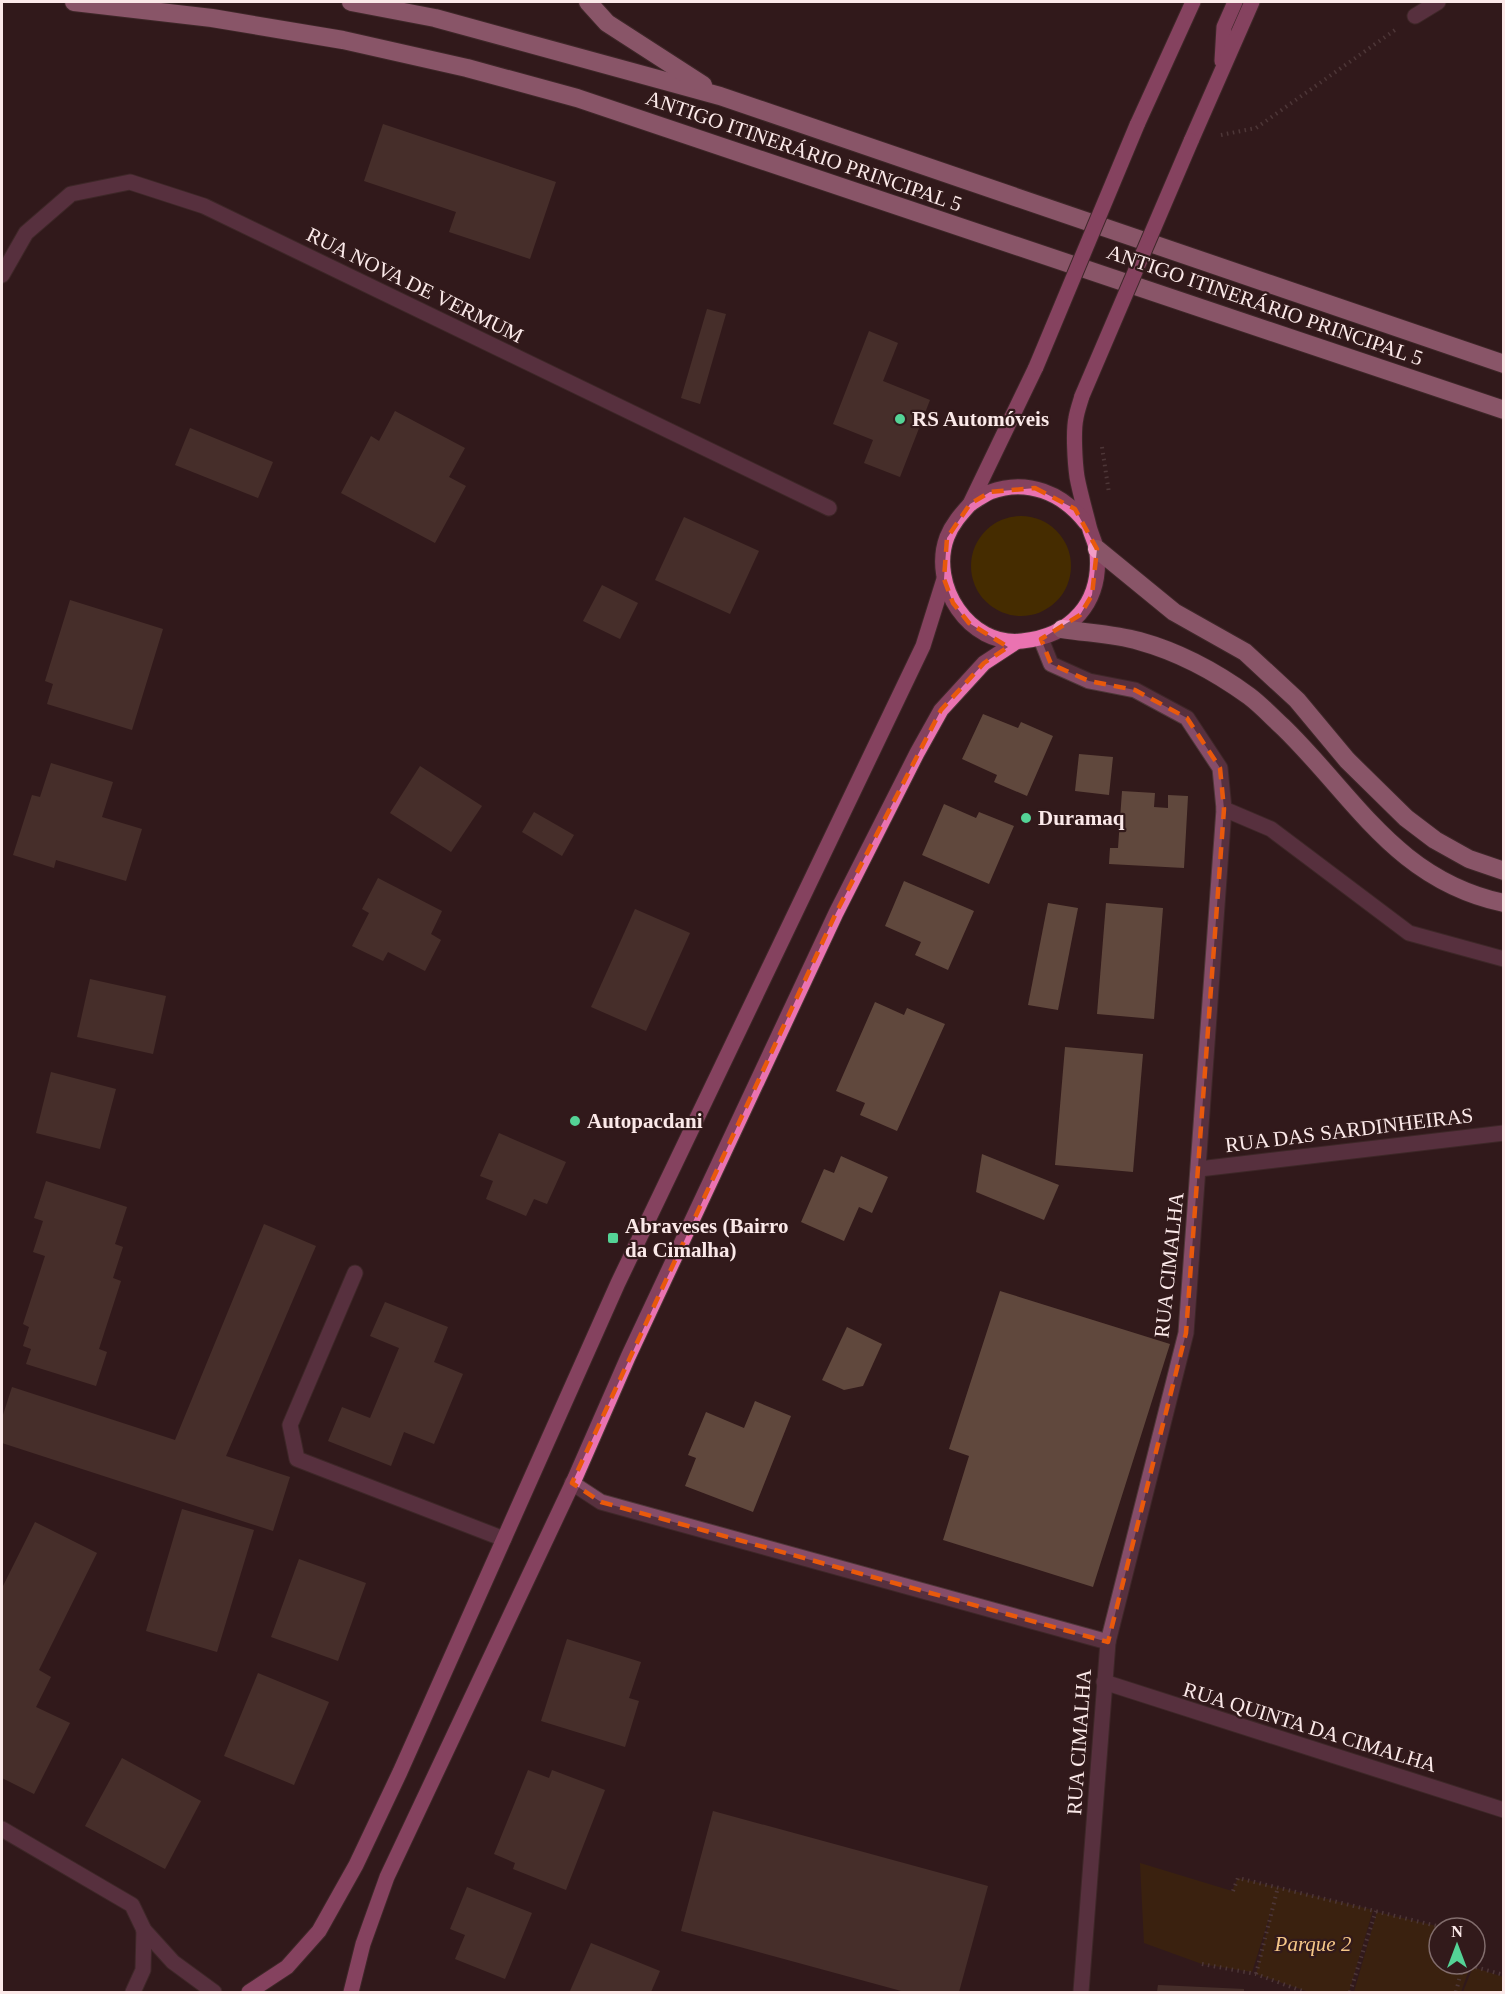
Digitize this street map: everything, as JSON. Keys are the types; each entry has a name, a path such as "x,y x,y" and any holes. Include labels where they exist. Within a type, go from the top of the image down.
{"highway":[{"name":"ANTIGO ITINERÁRIO PRINCIPAL 5","path":"74,2 212,18 343,40 467,68 566,95 1503,410"},
{"name":"ANTIGO ITINERÁRIO PRINCIPAL 5","path":"351,2 435,18 720,96 1503,364"},
{"path":"588,2 607,23 720,96"},
{"path":"1097,549 1174,612 1245,652 1297,700 1347,760 1406,818 1435,840 1469,859 1503,871"},
{"path":"1062,629 1139,641 1204,667 1260,705 1303,747 1393,847 1442,882 1485,899 1503,903"}],"main road":[{"path":"1193,2 1137,125 1036,367 970,504 956,520 946,538 943,559 944,579 953,603 969,623 991,636 1016,642 1041,639 1062,629 1080,615 1092,595 1098,573 1097,549 1089,527 1077,476 1075,419 1082,396 1252,2"},
{"path":"1221,73 1224,27 1235,2"},
{"path":"970,504 990,492 1012,487 1035,488 1057,496 1075,509 1089,527"},
{"path":"249,1992 287,1967 319,1931 382,1811 618,1283 923,646 944,579"},
{"path":"351,1992 363,1944 387,1877 573,1483 628,1357 826,935 917,753 941,710 984,663 1016,642"}],"street":[{"path":"1415,16 1438,2"},
{"name":"RUA NOVA DE VERMUM","path":"2,275 26,234 71,194 130,182 204,206 829,508"},
{"name":"RUA CIMALHA","path":"1041,639 1051,664 1089,681 1135,690 1187,718 1220,768 1224,809 1186,1333 1108,1642 1081,1992"},
{"path":"1224,809 1271,829 1409,933 1503,959"},
{"name":"RUA DAS SARDINHEIRAS","path":"1199,1169 1503,1133"},
{"path":"355,1273 290,1425 297,1459 504,1539"},
{"path":"573,1483 601,1502 1108,1642"},
{"name":"RUA QUINTA DA CIMALHA","path":"1104,1682 1166,1704 1503,1810"},
{"path":"2,1828 132,1905 144,1930 172,1962 214,1992"},
{"path":"133,1992 143,1971 144,1930"}],"path":[{"path":"1191,141 1256,128 1415,16"},
{"path":"1101,437 1110,498"},
{"path":"1233,1891 1238,1878 1427,1924"},
{"path":"1256,1974 1278,1887"},
{"path":"1350,1992 1376,1911"},
{"path":"1202,1964 1256,1974 1305,1992"},
{"path":"1487,1970 1503,1975"},
{"path":"1456,1992 1461,1976"}],"highlighted area":[{"path":"1035,488 1075,509 1097,549 1092,595 1080,615 1041,639 1051,664 1089,681 1135,690 1187,718 1220,768 1224,809 1186,1333 1108,1642 601,1502 572,1483 836,913 941,710 984,663 1008,647 969,623 953,603 944,579 947,538 970,504 990,492"}],"green space":[{"path":"1021,516 1040,520 1056,531 1067,547 1071,566 1067,585 1056,601 1040,612 1021,616 1002,612 986,601 975,585 971,566 975,547 986,531 1002,520"},
{"name":"Parque 2","path":"1140,1863 1232,1891 1238,1878 1373,1910 1349,1992 1309,1992 1256,1974 1274,1902 1252,1972 1202,1964 1144,1943"},
{"path":"1377,1912 1427,1924 1427,1976 1467,1976 1461,1992 1354,1992"},
{"path":"1487,1972 1503,1977 1503,1992 1463,1992 1469,1976 1487,1976"}],"building":[{"path":"383,124 556,182 530,259 449,232 456,212 364,181"},
{"path":"707,309 726,314 700,404 681,398"},
{"path":"869,331 898,343 883,381 930,400 900,477 864,463 873,440 833,424"},
{"path":"395,411 465,448 449,477 466,486 435,543 341,493 371,436 379,441"},
{"path":"190,428 273,462 258,498 175,465"},
{"path":"684,517 759,551 730,614 655,580"},
{"path":"602,585 638,603 620,639 583,621"},
{"path":"70,600 163,629 132,730 47,704 53,684 45,681"},
{"path":"983,714 1018,728 1021,722 1053,736 1027,796 994,782 997,775 962,759"},
{"path":"1079,754 1113,757 1109,795 1075,791"},
{"path":"51,763 113,782 102,817 142,829 126,881 56,860 54,868 13,855 32,795 40,797"},
{"path":"420,766 482,806 451,852 390,813"},
{"path":"1122,791 1155,793 1154,807 1168,808 1168,795 1188,796 1184,868 1109,864 1110,848 1118,848"},
{"path":"944,804 976,818 979,812 1014,826 989,884 922,855"},
{"path":"534,812 574,835 562,856 522,832"},
{"path":"378,878 442,911 431,934 441,940 425,971 388,952 383,961 352,946 369,913 362,909"},
{"path":"904,881 974,911 948,970 915,955 921,942 885,926"},
{"path":"1048,903 1078,908 1058,1010 1028,1005"},
{"path":"1106,903 1163,908 1154,1019 1097,1014"},
{"path":"635,909 690,933 646,1031 591,1007"},
{"path":"90,979 166,996 153,1054 77,1037"},
{"path":"875,1002 904,1015 907,1008 945,1024 897,1131 860,1115 865,1103 836,1091"},
{"path":"1065,1047 1143,1054 1133,1172 1055,1165"},
{"path":"51,1072 116,1089 100,1149 36,1133"},
{"path":"499,1133 566,1162 547,1204 534,1199 526,1216 486,1199 493,1181 480,1176"},
{"path":"982,1154 1059,1185 1044,1220 976,1192"},
{"path":"841,1156 888,1177 872,1213 859,1207 844,1241 801,1222 824,1169 834,1173"},
{"path":"46,1181 127,1207 115,1244 123,1247 113,1278 121,1281 99,1349 107,1352 96,1386 26,1364 31,1349 23,1346 29,1327 23,1324 45,1256 33,1252 43,1221 34,1218"},
{"path":"264,1224 316,1246 226,1456 290,1477 273,1531 2,1443 2,1418 12,1387 175,1440"},
{"path":"1000,1291 1170,1344 1093,1587 943,1540 969,1456 949,1449"},
{"path":"385,1302 448,1327 434,1362 463,1374 434,1444 404,1432 391,1466 328,1441 342,1407 370,1418 399,1348 370,1336"},
{"path":"847,1327 882,1344 863,1386 844,1390 822,1380"},
{"path":"755,1401 791,1416 753,1512 685,1486 696,1458 688,1455 706,1412 744,1428"},
{"path":"182,1509 254,1530 217,1652 146,1631"},
{"path":"35,1522 97,1553 39,1670 51,1677 36,1707 70,1723 34,1794 2,1778 2,1588"},
{"path":"299,1559 366,1583 338,1661 271,1637"},
{"path":"567,1639 641,1662 629,1698 639,1701 625,1747 541,1721"},
{"path":"258,1673 329,1702 294,1785 224,1756"},
{"path":"122,1758 201,1801 165,1869 85,1826"},
{"path":"528,1770 549,1778 552,1770 605,1790 566,1890 513,1869 515,1863 494,1854"},
{"path":"713,1811 988,1886 959,1992 905,1992 681,1931"},
{"path":"467,1887 532,1913 505,1979 455,1959 465,1935 450,1929"},
{"path":"591,1943 660,1971 651,1992 570,1991"},
{"path":"1158,1985 1244,1989 1244,1992 1157,1992"}],"place":[{"name":"RS Automóveis","path":"900,419"},
{"name":"Duramaq","path":"1026,818"},
{"name":"Autopacdani","path":"575,1121"},
{"name":"Abraveses (Bairro da Cimalha)","path":"613,1238"}]}
